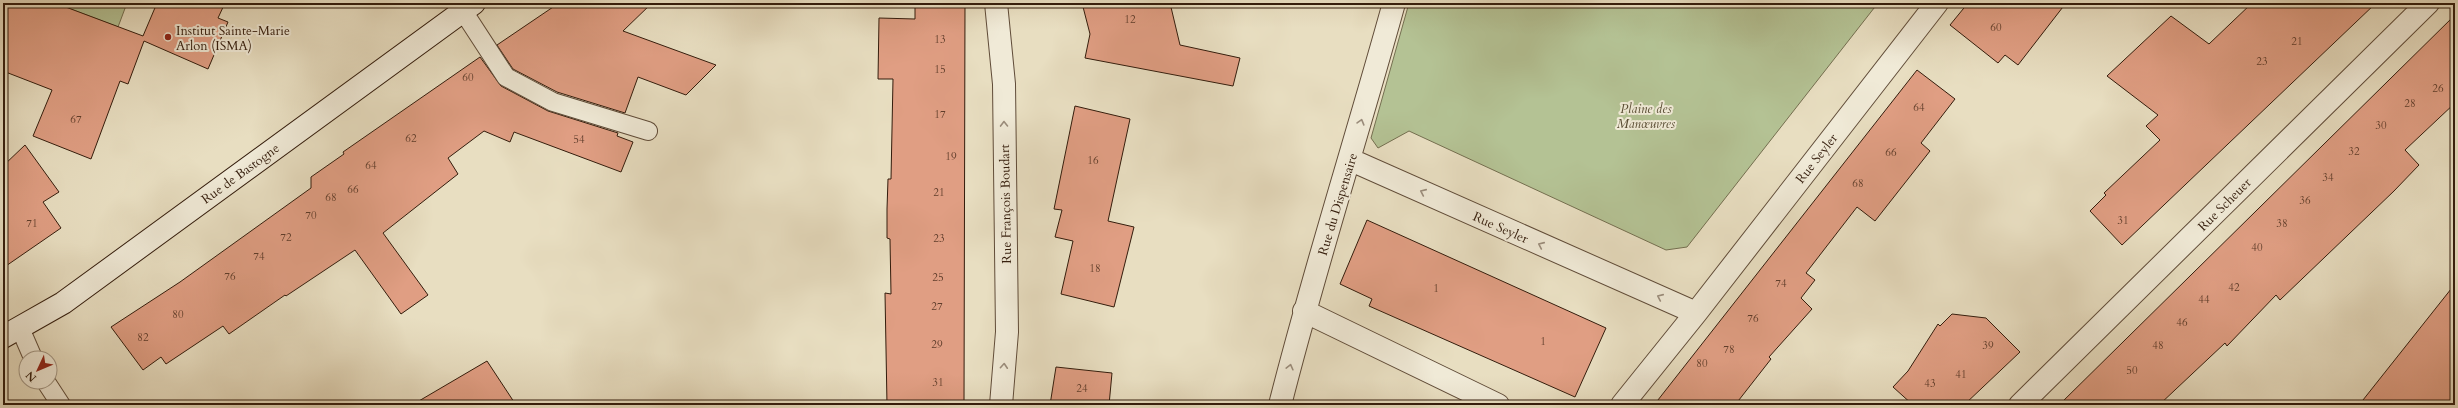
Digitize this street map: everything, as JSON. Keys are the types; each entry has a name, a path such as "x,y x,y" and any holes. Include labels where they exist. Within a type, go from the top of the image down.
{"street":[{"name":"Rue François Boudart","path":"996,3 1004,84 1006,332 1001,405"},
{"name":"Rue du Dispensaire","path":"1280,405 1304,311 1351,160 1394,3"},
{"name":"Rue Seyler","path":"1622,405 1696,313 1937,3"},
{"name":"Rue Scheuer","path":"2020,405 2428,3"},
{"name":"Rue de Bastogne","path":"11,332 62,303 468,7"},
{"name":"Rue Seyler","path":"1351,160 1696,313"},
{"path":"1304,311 1498,405"}],"lane":[{"path":"468,7 506,77 553,102 648,131"},
{"path":"11,332 26,350"},
{"path":"51,390 61,405"}],"green space":[{"path":"55,3 127,3 118,27"},
{"name":"Plaine des Manœuvres","path":"1409,3 1878,3 1687,247 1666,250 1409,131 1378,148 1371,138"}],"building":[{"path":"3,3 55,3 143,36 157,3 225,3 218,18 228,22 208,69 144,41 128,84 120,81 91,159 33,136 52,90 3,71"},
{"path":"559,3 652,3 623,31 716,65 686,95 638,77 625,113 557,92 513,69 497,45"},
{"path":"915,3 965,3 964,405 887,405 885,293 891,294 890,239 887,238 887,209 888,179 891,179 893,79 878,79 879,18 915,19"},
{"path":"1082,3 1170,3 1180,45 1240,58 1233,86 1085,58 1090,34"},
{"path":"1968,3 2066,3 2018,65 2005,55 1998,63 1950,25"},
{"path":"2252,3 2376,3 2122,245 2090,211 2106,195 2104,193 2160,140 2146,126 2158,115 2107,76 2171,16 2209,44"},
{"path":"2455,15 2455,103 2405,150 2419,165 2394,191 2280,300 2276,295 2227,346 2225,343 2159,405 2059,405"},
{"path":"480,57 501,86 548,111 618,133 617,136 633,142 621,172 514,132 510,142 484,131 448,158 458,174 383,233 428,295 401,314 355,250 286,296 285,295 229,334 223,326 166,364 161,357 143,370 111,327 180,282 311,188 311,177 344,154 343,152"},
{"path":"1917,70 1955,99 1921,143 1930,151 1875,221 1857,207 1806,273 1815,280 1801,298 1812,309 1769,357 1771,359 1735,405 1654,405"},
{"path":"1075,106 1130,119 1108,221 1134,227 1114,307 1061,294 1073,241 1055,237 1062,210 1054,209"},
{"path":"25,145 59,192 43,202 61,228 3,268 3,166"},
{"path":"1367,220 1606,328 1575,397 1369,306 1372,299 1340,284"},
{"path":"2455,284 2455,405 2359,405"},
{"path":"1952,314 1986,318 2020,352 1964,405 1913,405 1893,387 1908,371 1938,324 1940,326"},
{"path":"487,361 516,405 412,405"},
{"path":"1056,367 1112,373 1109,405 1050,405"}],"place":[{"name":"Institut Sainte-Marie Arlon (ISMA)","path":"168,37"}]}
